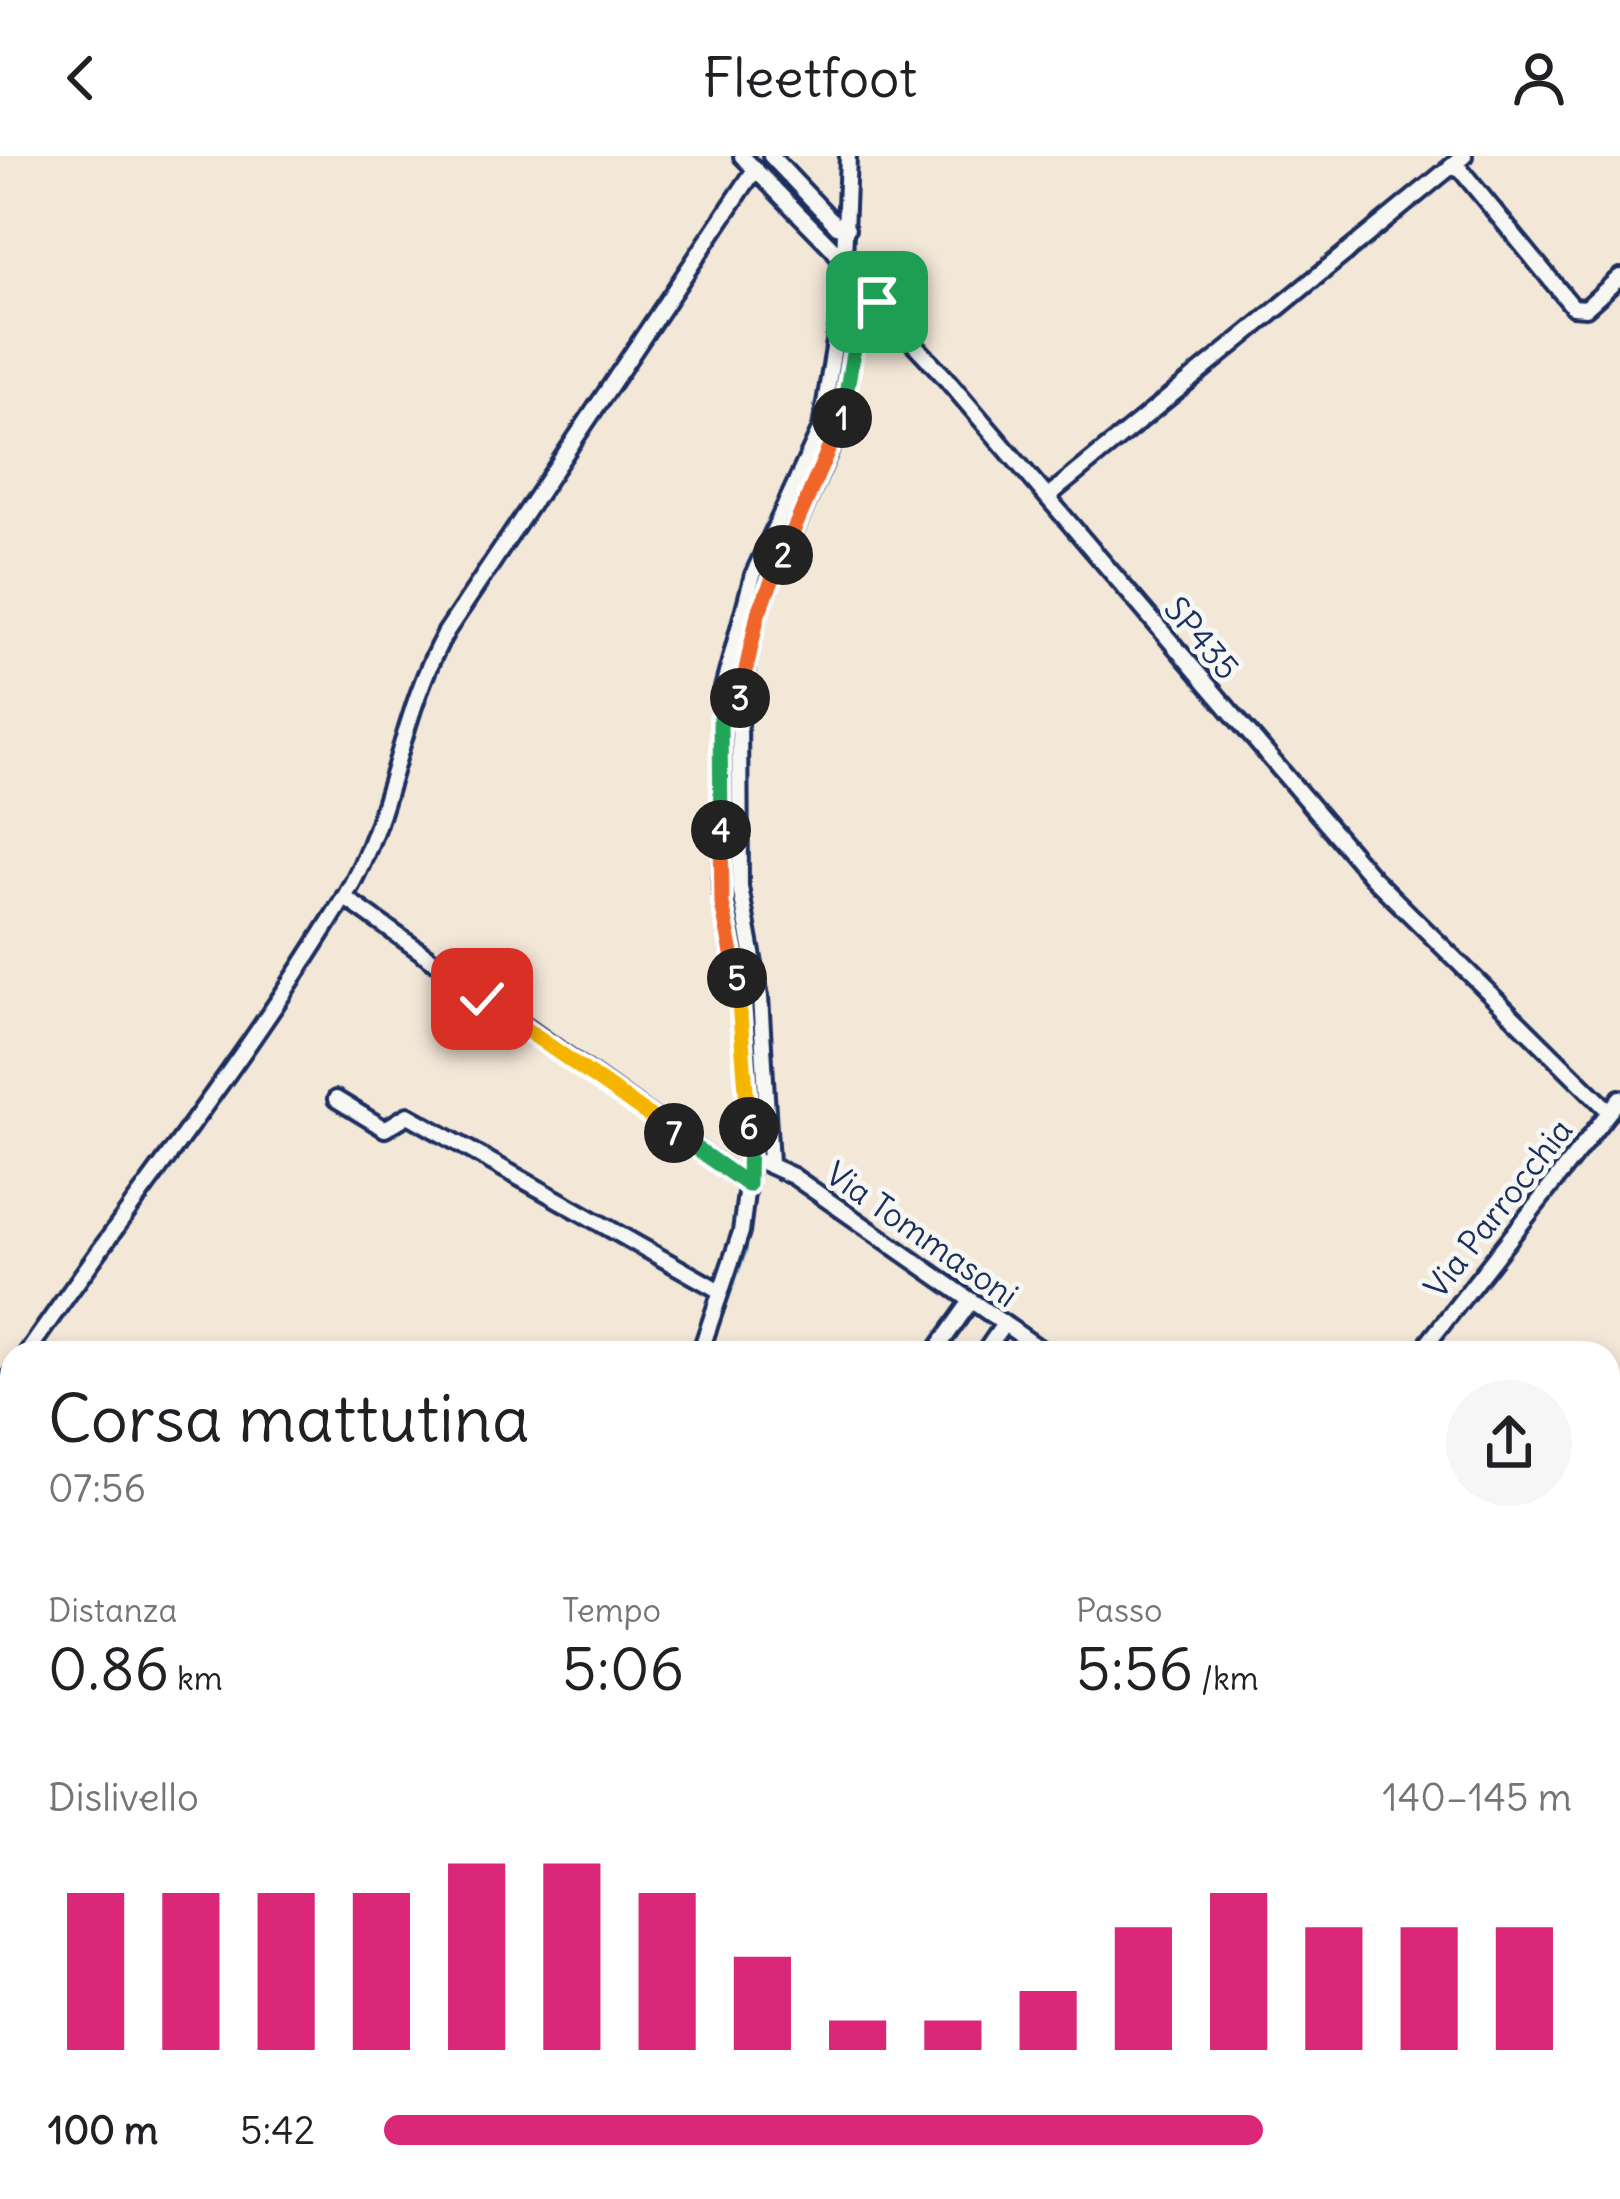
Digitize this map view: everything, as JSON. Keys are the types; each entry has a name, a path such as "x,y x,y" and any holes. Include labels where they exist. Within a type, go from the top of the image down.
{"street":[{"name":"SP435","path":"742,156 1047,497 1372,877 1609,1111"},
{"path":"771,156 838,226 847,229"},
{"path":"704,1341 741,1232 748,1185 760,1162 760,997 740,887 729,719 738,617 821,428 845,268 848,156"},
{"path":"1047,497 1459,160 1573,307 1586,308 1620,277"},
{"path":"36,1341 213,1098 344,897 374,834 428,663 754,171"},
{"path":"729,719 758,614 840,424 864,289"},
{"path":"344,897 748,1185"},
{"name":"Via Parrocchia","path":"1429,1341 1620,1098"},
{"path":"336,1099 385,1129 408,1115 720,1291"},
{"name":"Via Tommasoni","path":"760,1162 1029,1341"},
{"path":"942,1341 971,1300"},
{"path":"992,1341 1004,1324"}],"waterway":[{"path":"785,190 838,242"},
{"path":"754,596 823,445 851,295"},
{"path":"735,669 730,893 751,1009 759,1155"},
{"path":"712,1341 746,1251 759,1165"}],"route":[{"path":"482,999 748,1185 743,1012 721,890 720,719 738,718 758,614 836,436 864,289 877,302"}]}
